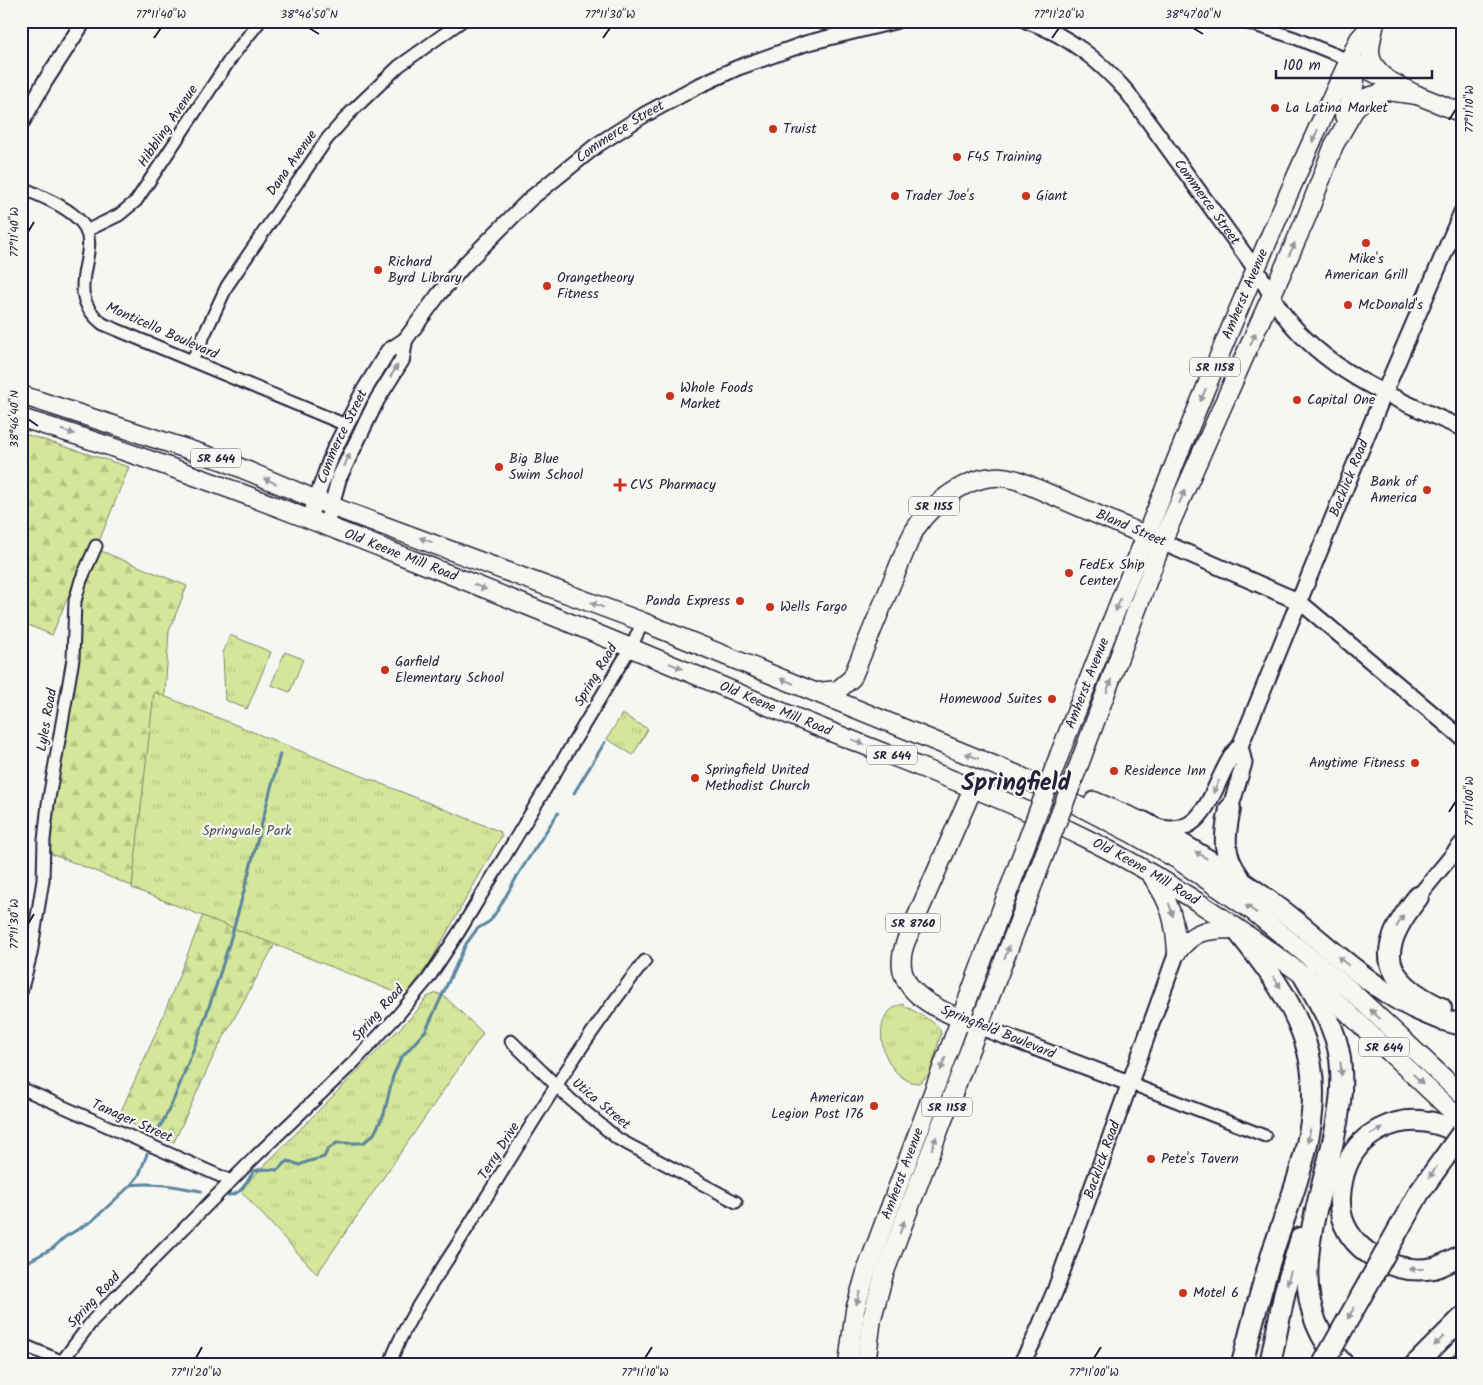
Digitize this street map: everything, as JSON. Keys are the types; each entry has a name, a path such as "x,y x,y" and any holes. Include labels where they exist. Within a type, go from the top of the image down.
{"highway":[{"path":"1230,809 1226,852 1229,863 1242,881"},
{"path":"1143,822 1242,881 1284,912 1365,979 1389,995 1436,1018 1462,1025"},
{"path":"1418,897 1394,931 1389,955 1391,966 1399,979 1423,999 1462,1016"},
{"path":"1232,1364 1256,1304 1308,1140 1313,1099 1310,1061 1299,1024 1283,991 1236,929"},
{"path":"1304,976 1329,1022 1339,1054 1341,1098 1314,1218 1307,1262 1313,1311 1325,1343 1343,1364"},
{"path":"1323,1364 1419,1193 1462,1134 1438,1124 1422,1121 1404,1122 1375,1130 1364,1138 1351,1155 1340,1193 1343,1219 1349,1231 1365,1251 1390,1265 1404,1268 1435,1268 1462,1255"},
{"path":"1270,1364 1297,1248 1331,1148"},
{"path":"1242,1364 1256,1304"},
{"path":"1416,1364 1462,1318"}],"main road":[{"name":"Amherst Avenue","path":"848,1364 855,1310 867,1269 1060,753 1145,535 1256,270 1349,60 1359,39 1375,21"},
{"path":"1375,21 1369,56 1377,70 1388,78"},
{"path":"1349,60 1459,114"},
{"path":"1334,145 1356,81 1356,71 1349,60"},
{"name":"Amherst Avenue","path":"866,1364 872,1318 884,1274 1162,542 1307,216 1334,145 1356,107 1368,96 1388,91 1417,95"},
{"name":"Backlick Road","path":"1143,822 1166,828 1177,828 1197,819 1210,802 1230,756 1240,746 1384,393 1462,212"},
{"name":"Commerce Street","path":"1256,270 1284,314 1323,355 1362,382 1462,428"},
{"name":"Old Keene Mill Road","path":"23,399 224,461 315,500 643,622 1018,774 1131,833 1178,860 1239,901 1325,968 1462,1095"},
{"name":"Old Keene Mill Road","path":"21,418 155,461 309,519 631,647 776,710 973,788 1062,827 1150,873 1304,976 1355,1019 1462,1121"},
{"name":"Bland Street","path":"857,669 913,531 937,503 977,481 994,476 1017,480 1300,602"},
{"path":"815,692 830,693 838,690 849,681 857,669"},
{"path":"857,669 855,687 857,696 881,719"},
{"name":"Backlick Road","path":"1230,809 1244,763 1240,746"},
{"path":"1018,774 1098,803 1143,822"},
{"name":"Springfield Boulevard","path":"973,788 900,958 902,972 912,989 935,1007 978,1026 1129,1083"},
{"path":"1150,873 1170,905 1177,952"},
{"path":"1177,952 1187,940 1201,932 1236,929"},
{"name":"Backlick Road","path":"1020,1364 1034,1340 1055,1292 1177,952"}],"street":[{"path":"21,124 44,83 84,21"},
{"name":"Hibbling Avenue","path":"86,231 119,215 136,200 233,55 260,21"},
{"name":"Dana Avenue","path":"192,361 227,286 327,139 355,107 399,66 462,21"},
{"name":"Commerce Street","path":"309,519 346,425 388,351 405,340 440,294 498,229 530,199 598,145 670,101 738,68 807,43 896,21"},
{"name":"Commerce Street","path":"1027,21 1049,29 1067,39 1089,53 1110,73 1128,93 1256,270"},
{"path":"1242,21 1296,38 1349,60"},
{"path":"21,187 62,207 81,223 86,231"},
{"name":"Monticello Boulevard","path":"86,231 87,255 82,289 90,312 104,324 346,425"},
{"name":"Commerce Street","path":"326,526 339,478 377,400 402,360 405,340"},
{"name":"Lyles Road","path":"21,992 31,954 43,880 44,840 48,804 73,659 75,601 81,580 96,546"},
{"name":"Bland Street","path":"1300,602 1462,738"},
{"name":"Spring Road","path":"63,1363 93,1320 231,1181 355,1061 428,979 464,925 631,647 643,622"},
{"path":"1418,897 1462,843"},
{"name":"Terry Drive","path":"390,1364 413,1318 557,1086 624,987 645,961"},
{"name":"Utica Street","path":"511,1041 557,1086 618,1138 736,1202"},
{"name":"Springfield Boulevard","path":"1129,1083 1265,1136"},
{"name":"Tanager Street","path":"21,1088 231,1181"},
{"path":"21,1344 63,1363"}],"green space":[{"path":"25,434 129,467 96,549 89,546 52,635 21,622 21,443"},
{"path":"96,549 187,586 169,631 165,695 132,886 42,850 77,645 72,607"},
{"path":"230,635 271,652 247,709 225,700 223,653"},
{"path":"285,652 303,659 290,692 271,685"},
{"name":"Springvale Park","path":"154,692 501,832 500,834 502,835 429,964 405,996 132,888"},
{"path":"622,714 648,729 633,755 607,739"},
{"path":"203,915 275,944 214,1055 174,1142 118,1118 159,1026"},
{"path":"437,993 444,996 483,1033 317,1274 240,1190 417,1011 427,997"},
{"path":"903,1004 930,1020 939,1028 941,1033 930,1074 919,1083 906,1080 896,1071 888,1060 883,1046 882,1032 884,1020 891,1010"}],"waterway":[{"path":"574,793 605,742"},
{"path":"154,1136 171,1106 206,1017 240,905 280,754"},
{"path":"228,1195 237,1193 254,1171 262,1169 277,1170 288,1161 300,1165 324,1157 328,1149 337,1143 363,1143 374,1134 384,1114 393,1076 401,1058 426,1030 466,944 477,929 490,921 558,813"},
{"path":"21,1269 31,1260 53,1248 65,1237 92,1221 131,1185 139,1175 147,1154"},
{"path":"131,1185 158,1185 201,1191"}],"place":[{"name":"La Latina Market","path":"1275,108"},
{"name":"Truist","path":"773,129"},
{"name":"F45 Training","path":"957,157"},
{"name":"Trader Joe's","path":"895,196"},
{"name":"Giant","path":"1026,196"},
{"name":"Mike's American Grill","path":"1366,243"},
{"name":"Richard Byrd Library","path":"378,270"},
{"name":"Orangetheory Fitness","path":"547,286"},
{"name":"McDonald's","path":"1348,305"},
{"name":"Whole Foods Market","path":"670,396"},
{"name":"Capital One","path":"1297,400"},
{"name":"Big Blue Swim School","path":"499,467"},
{"name":"CVS Pharmacy","path":"620,485"},
{"name":"Bank of America","path":"1427,490"},
{"name":"FedEx Ship Center","path":"1069,573"},
{"name":"Panda Express","path":"740,601"},
{"name":"Wells Fargo","path":"770,607"},
{"name":"Garfield Elementary School","path":"385,670"},
{"name":"Homewood Suites","path":"1052,699"},
{"name":"Anytime Fitness","path":"1415,763"},
{"name":"Residence Inn","path":"1114,771"},
{"name":"Springfield United Methodist Church","path":"695,778"},
{"name":"American Legion Post 176","path":"874,1106"},
{"name":"Pete's Tavern","path":"1151,1159"},
{"name":"Motel 6","path":"1183,1293"}],"district":[{"name":"Springfield","path":"1016,783"}]}
